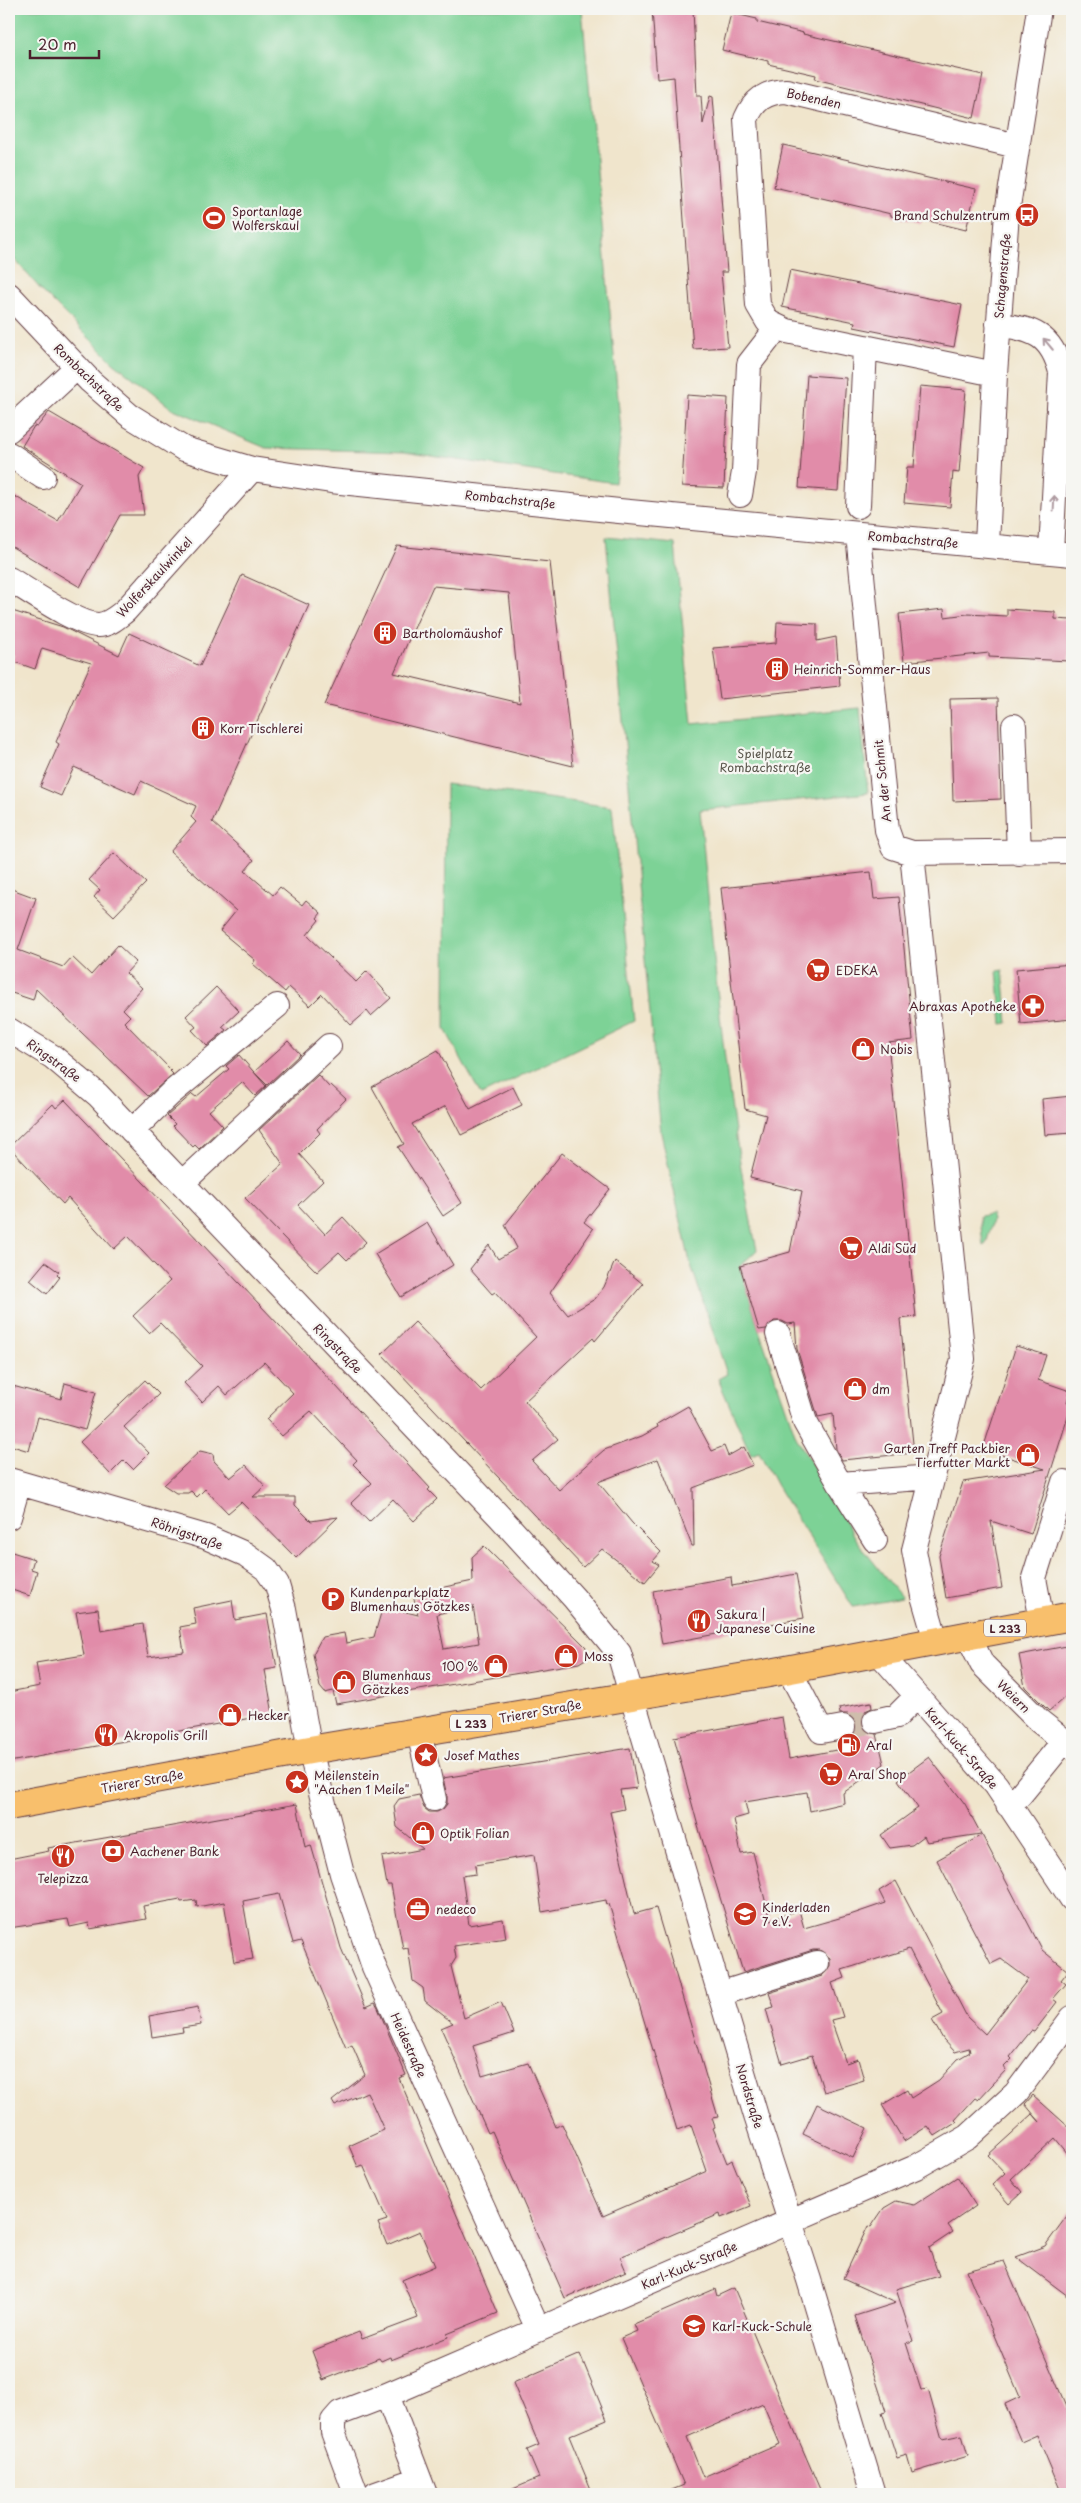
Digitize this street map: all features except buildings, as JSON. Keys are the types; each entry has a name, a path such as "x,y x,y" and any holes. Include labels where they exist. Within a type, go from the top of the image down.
{"main road":[{"name":"Trierer Straße","path":"9,1806 310,1750 789,1670 1072,1616"}],"street":[{"name":"Schagenstraße","path":"987,545 994,374 1007,213 1039,9"},
{"name":"Bobenden","path":"777,328 768,322 758,305 746,132 746,119 751,108 762,96 786,91 1017,146"},
{"name":"Rombachstraße","path":"9,296 77,367 128,415 184,449 252,469 330,480 858,534 1062,552"},
{"path":"998,324 1032,330 1046,340 1057,356 1061,372 1062,552"},
{"path":"740,495 744,472 749,364 777,328 994,374"},
{"path":"858,506 865,348"},
{"path":"9,430 77,367"},
{"path":"9,454 43,477"},
{"name":"Wolferskaulwinkel","path":"9,579 83,622 99,625 112,621 125,611 252,469"},
{"name":"An der Schmit","path":"858,534 887,830 893,847 912,853 1072,852"},
{"path":"1014,726 1019,853"},
{"path":"912,853 963,1359 914,1550 923,1596 936,1641"},
{"path":"132,1131 170,1094 277,1006"},
{"name":"Ringstraße","path":"9,1030 54,1056 78,1075 500,1517 574,1598 619,1652 632,1695"},
{"path":"182,1183 329,1046"},
{"path":"778,1334 805,1422 876,1540"},
{"path":"825,1422 837,1478"},
{"path":"837,1478 933,1477"},
{"path":"9,1516 14,1481"},
{"name":"Röhrigstraße","path":"14,1481 206,1537 245,1554 266,1569 277,1585 284,1609 310,1750"},
{"path":"1042,1621 1034,1578 1064,1482"},
{"name":"Weiern","path":"968,1635 982,1664 1039,1721 1068,1744"},
{"name":"Karl-Kuck-Straße","path":"879,1653 996,1785 1072,1899"},
{"path":"789,1670 821,1731 843,1727"},
{"name":"Nordstraße","path":"632,1695 756,2116 872,2494"},
{"path":"875,1721 897,1716 917,1696"},
{"path":"419,1732 434,1799"},
{"path":"1008,1805 1020,1795 1068,1744"},
{"name":"Heidestraße","path":"310,1750 342,1874 374,1966 538,2329"},
{"path":"720,1994 817,1963"},
{"name":"Karl-Kuck-Straße","path":"356,2494 333,2432 333,2421 340,2413 387,2395 916,2167 968,2137 1016,2093 1072,2018"},
{"path":"376,2494 422,2487 387,2395"}],"green space":[{"path":"9,9 582,9 621,431 615,483 404,452 266,448 171,408 113,362 43,292 9,253"},
{"name":"Spielplatz Rombachstraße","path":"606,537 675,544 692,724 860,708 868,793 700,810 729,1086 746,1196 757,1250 740,1266 759,1330 796,1437 856,1540 902,1598 853,1607 777,1486 759,1452 751,1455 718,1379 727,1374 690,1262 661,1133"},
{"path":"446,784 612,807 634,1021 481,1095 445,1029"},
{"path":"1003,970 1008,1023 1002,1024 997,971"},
{"path":"991,1214 993,1220 986,1244 983,1246 980,1216"}],"tunnel":[{"path":"843,1727 875,1721"}],"place":[{"name":"Brand Schulzentrum","path":"1027,215"},
{"name":"Sportanlage Wolferskaul","path":"214,218"},
{"name":"Bartholomäushof","path":"385,633"},
{"name":"Heinrich-Sommer-Haus","path":"777,669"},
{"name":"Korr Tischlerei","path":"203,728"},
{"name":"EDEKA","path":"818,970"},
{"name":"Abraxas Apotheke","path":"1033,1006"},
{"name":"Nobis","path":"863,1049"},
{"name":"Aldi Süd","path":"851,1248"},
{"name":"dm","path":"855,1389"},
{"name":"Garten Treff Packbier Tierfutter Markt","path":"1028,1455"},
{"name":"Kundenparkplatz Blumenhaus Götzkes","path":"333,1599"},
{"name":"Sakura | Japanese Cuisine","path":"699,1621"},
{"name":"Moss","path":"566,1656"},
{"name":"100 %","path":"496,1666"},
{"name":"Blumenhaus Götzkes","path":"344,1682"},
{"name":"Hecker","path":"230,1715"},
{"name":"Akropolis Grill","path":"106,1735"},
{"name":"Aral","path":"849,1745"},
{"name":"Josef Mathes","path":"426,1755"},
{"name":"Aral Shop","path":"831,1774"},
{"name":"Meilenstein \"Aachen 1 Meile\"","path":"297,1782"},
{"name":"Optik Folian","path":"423,1833"},
{"name":"Aachener Bank","path":"113,1851"},
{"name":"Telepizza","path":"63,1856"},
{"name":"nedeco","path":"418,1909"},
{"name":"Kinderladen 7 e.V.","path":"745,1914"},
{"name":"Karl-Kuck-Schule","path":"694,2326"}]}
